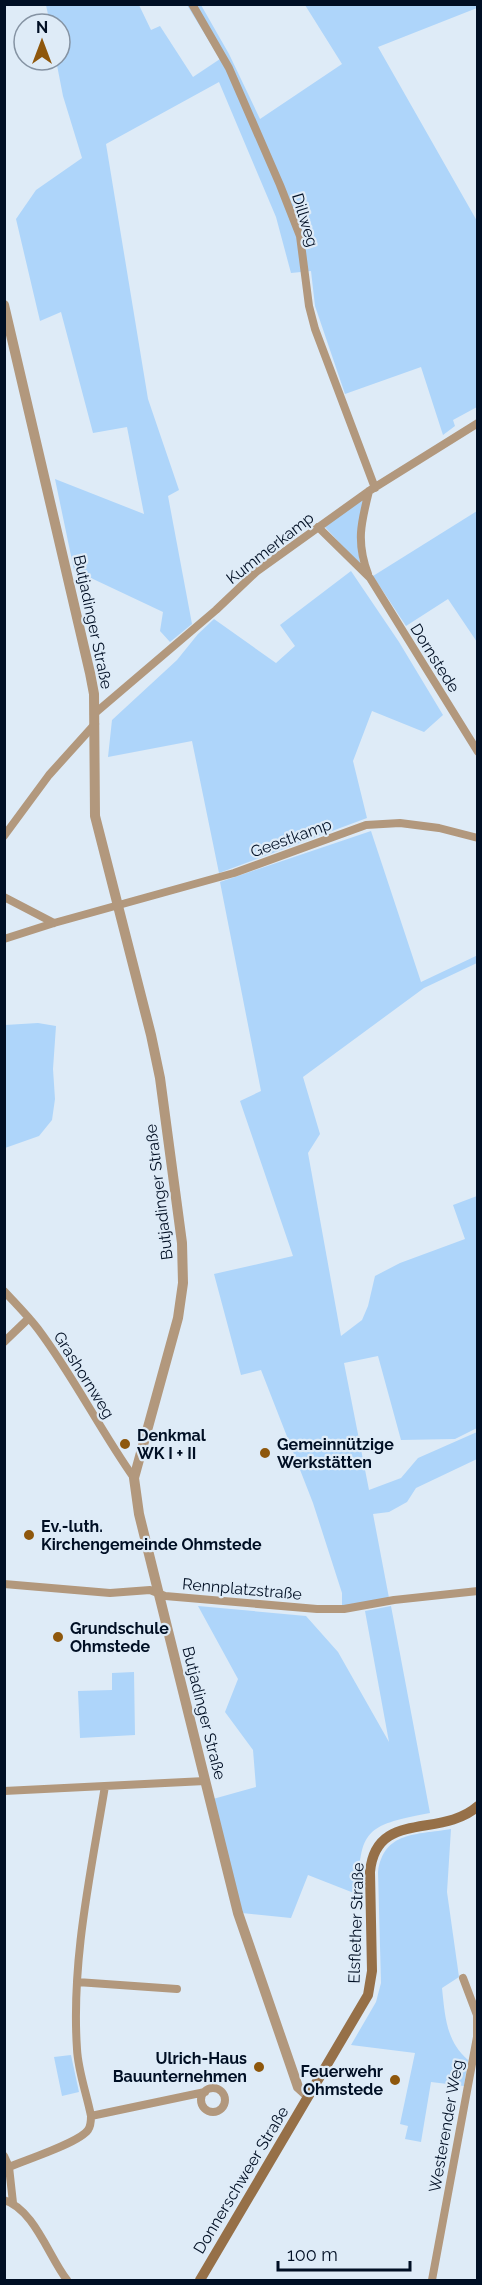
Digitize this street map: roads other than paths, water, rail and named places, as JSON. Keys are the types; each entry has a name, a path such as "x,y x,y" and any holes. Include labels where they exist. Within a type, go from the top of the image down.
{"main road":[{"name":"Elsflether Straße","path":"309,2096 364,2003 370,1985 370,1872 375,1850 381,1841 395,1832 453,1821 477,1806"},
{"name":"Donnerschweer Straße","path":"200,2280 309,2096"}],"street":[{"name":"Dillweg","path":"192,4 229,68 300,236 309,306 315,329 372,489"},
{"name":"Butjadinger Straße","path":"4,305 90,674 94,719 95,816 160,1078 183,1243 183,1283 178,1318 134,1478 139,1514 238,1913 298,2087 309,2096"},
{"name":"Kummerkamp","path":"4,836 94,719 256,572 372,489 477,423"},
{"name":"Dornstede","path":"372,489 360,525 361,555 370,578 477,752"},
{"name":"Dornstede","path":"318,527 370,578"},
{"name":"Geestkamp","path":"4,939 234,873 366,825 400,823 439,828 477,838"},
{"path":"4,897 54,923"},
{"name":"Grashornweg","path":"4,1291 29,1318 58,1357 134,1478"},
{"path":"4,1342 29,1318"},
{"name":"Rennplatzstraße","path":"4,1584 110,1593 150,1590 165,1596 317,1609 344,1609 392,1600 477,1591"},
{"path":"4,1791 205,1781"},
{"path":"9,2167 82,2136 91,2124 77,2051 77,1982 80,1948 105,1786"},
{"name":"Westerender Weg","path":"432,2280 477,2037 477,2015 463,1978"},
{"path":"77,1982 177,1989"},
{"path":"91,2116 205,2092"},
{"path":"4,2156 9,2167 9,2201 30,2219 67,2280"}],"place":[{"name":"Denkmal WK I + II","path":"125,1444"},
{"name":"Gemeinnützige Werkstätten","path":"265,1453"},
{"name":"Ev.-luth. Kirchengemeinde Ohmstede","path":"29,1535"},
{"name":"Grundschule Ohmstede","path":"58,1637"},
{"name":"Ulrich-Haus Bauunternehmen","path":"259,2067"},
{"name":"Feuerwehr Ohmstede","path":"395,2080"}]}
